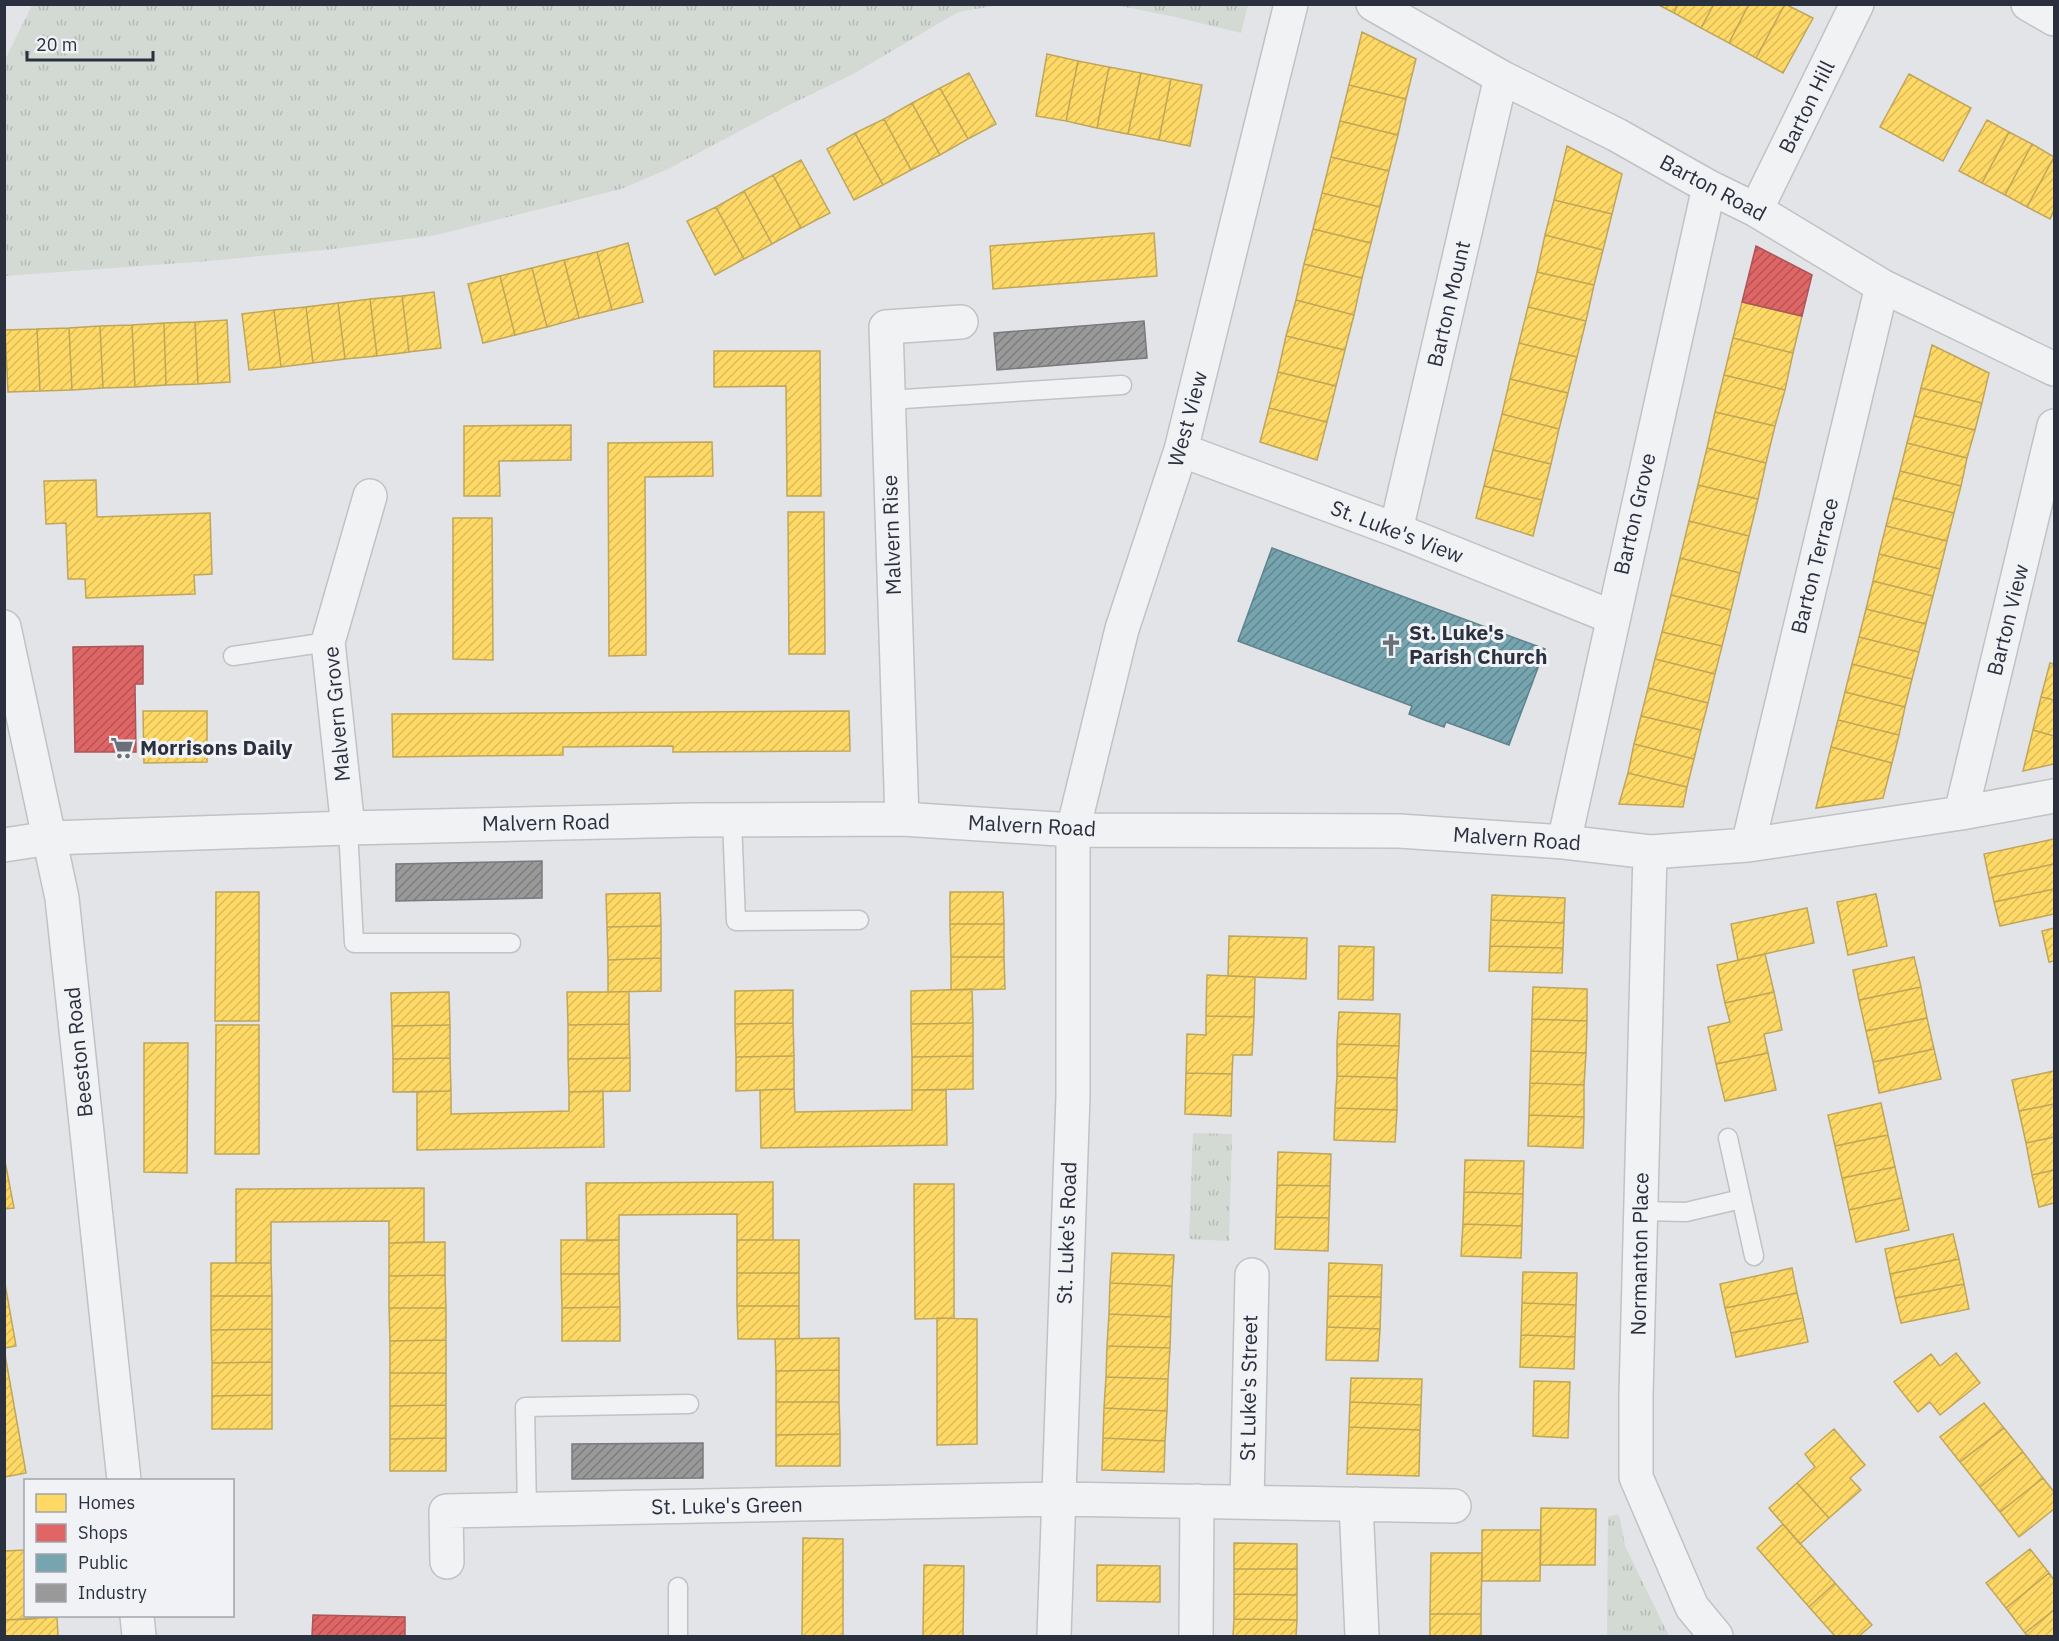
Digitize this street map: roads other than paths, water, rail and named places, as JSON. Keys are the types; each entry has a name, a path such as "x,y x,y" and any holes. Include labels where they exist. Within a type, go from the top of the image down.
{"street":[{"name":"West View","path":"1073,830 1122,630 1181,450 1291,4"},
{"name":"Barton Road","path":"1372,4 1501,77 1617,135 1709,187 1756,210 1882,286 2055,369"},
{"name":"Barton Hill","path":"1756,210 1857,4"},
{"path":"2028,4 2055,19"},
{"name":"Barton Mount","path":"1396,530 1501,77"},
{"name":"Barton Grove","path":"1564,842 1709,187"},
{"name":"Barton Terrace","path":"1748,845 1882,286"},
{"name":"Malvern Rise","path":"902,819 886,327 961,322"},
{"name":"Barton View","path":"1961,813 2055,426"},
{"name":"St. Luke's View","path":"1181,450 1396,530 1612,617"},
{"name":"Malvern Grove","path":"348,828 328,642 370,496"},
{"name":"Beeston Road","path":"4,627 62,898 124,1479"},
{"name":"Malvern Road","path":"4,845 50,838 348,828 902,819 1073,830 1399,831 1564,842 1650,852 1748,845 1961,813 2055,796"},
{"name":"St. Luke's Road","path":"1054,1636 1073,1096 1073,830"},
{"name":"Normanton Place","path":"1650,852 1636,1395 1636,1477 1692,1607 1716,1636"},
{"name":"St Luke's Street","path":"1247,1502 1252,1275"},
{"path":"1059,1499 1454,1506"},
{"name":"St. Luke's Green","path":"447,1562 446,1511 1059,1499"},
{"path":"1196,1636 1197,1501"},
{"path":"1356,1504 1362,1636"},
{"path":"137,1617 139,1636"}],"lane":[{"path":"888,400 1122,385"},
{"path":"233,656 328,642"},
{"path":"732,820 736,921 859,920"},
{"path":"348,828 354,943 511,943"},
{"path":"1728,1138 1754,1256"},
{"path":"1641,1211 1686,1212 1741,1199"},
{"path":"527,1510 525,1407 689,1404"},
{"path":"678,1587 678,1636"}],"place":[{"name":"St. Luke's Parish Church","path":"1391,645"},
{"name":"Morrisons Daily","path":"122,748"}]}
